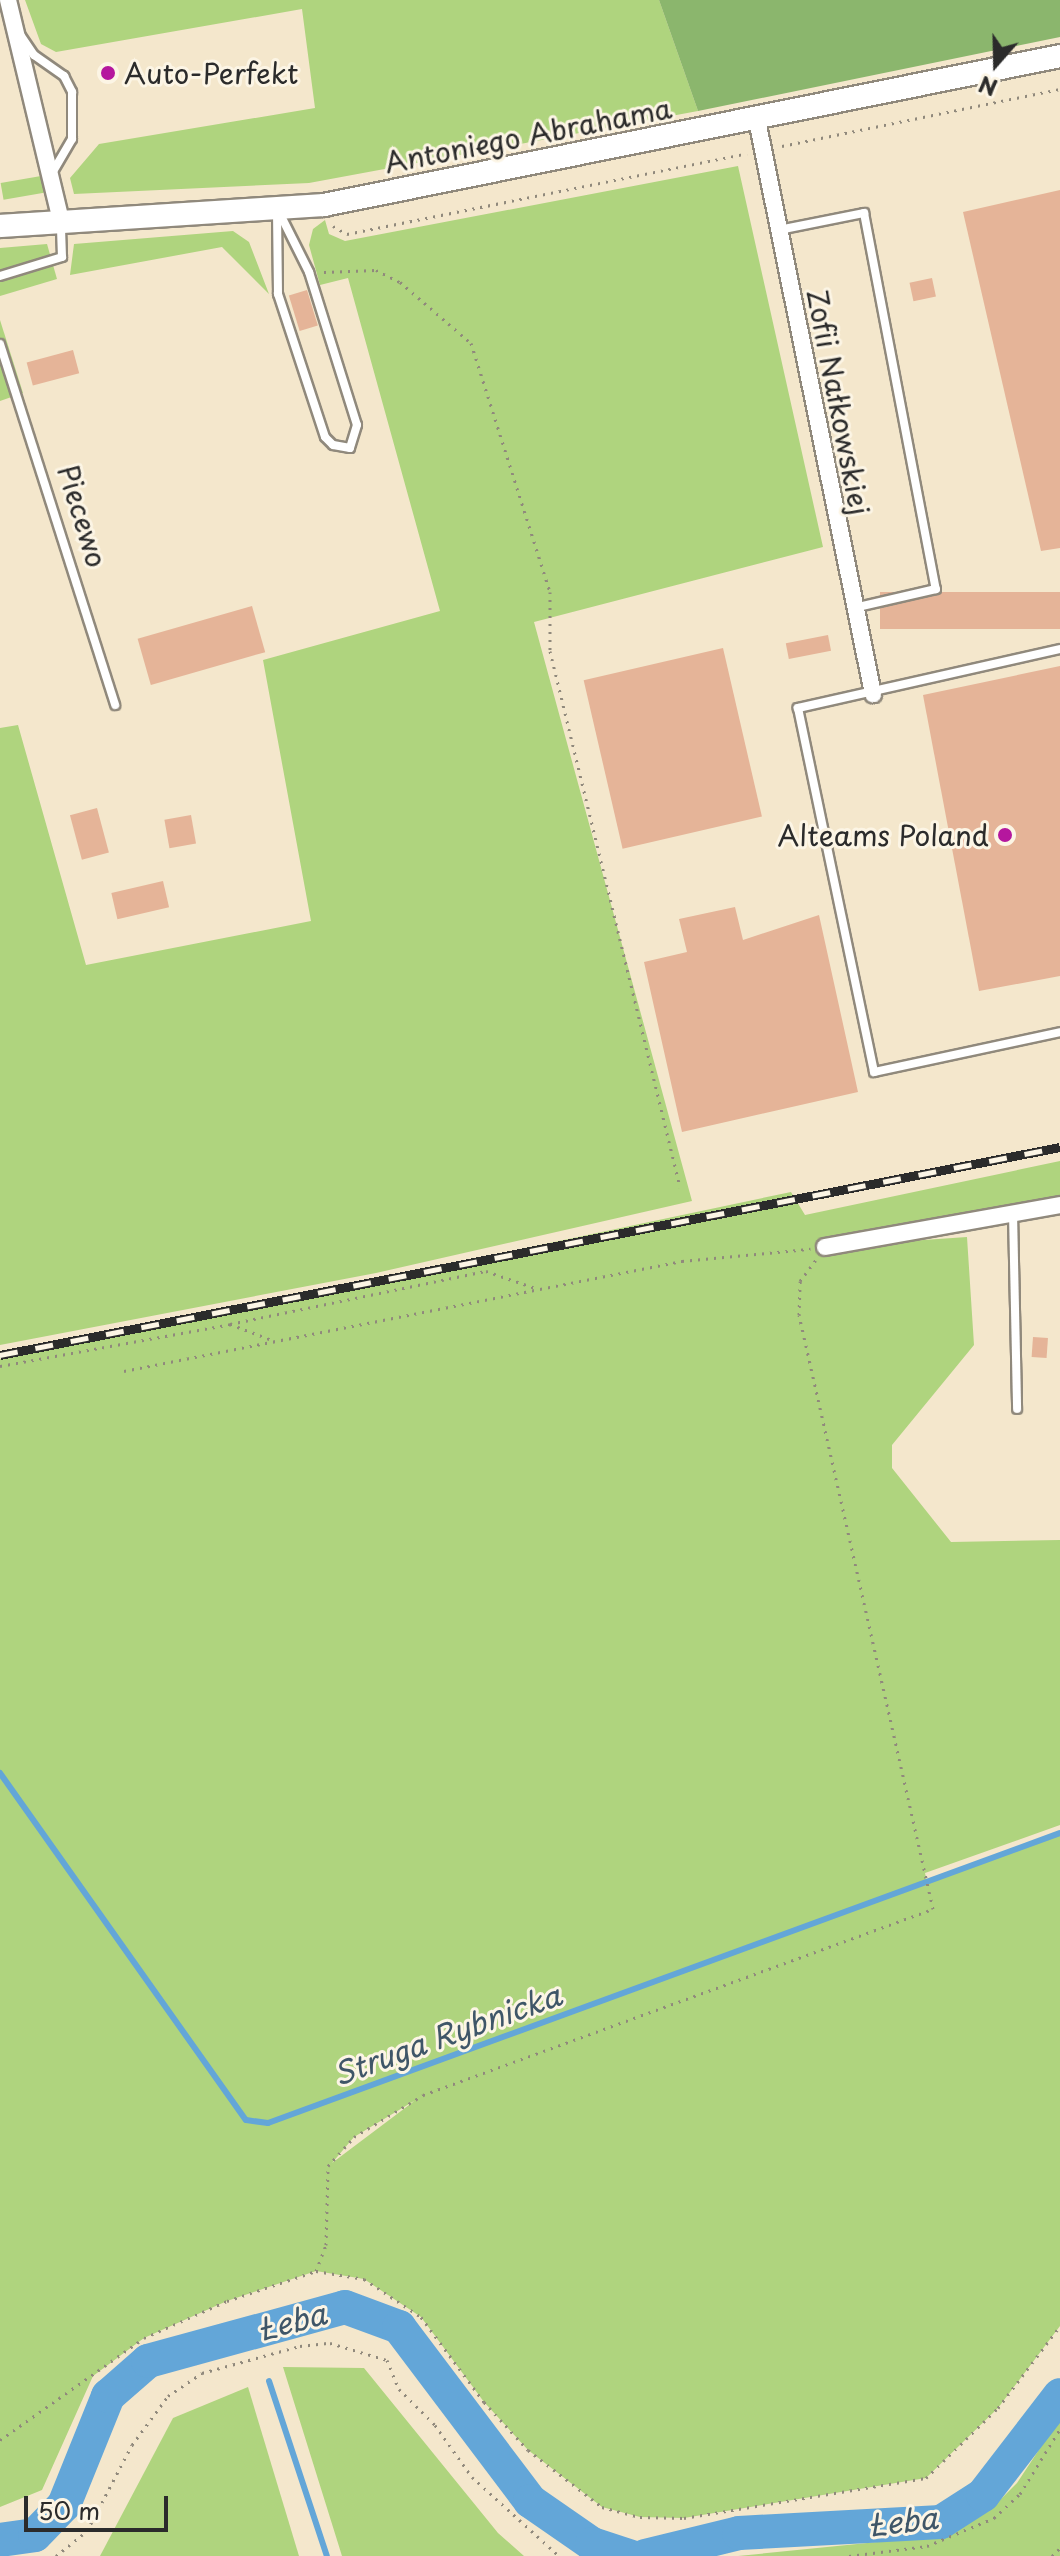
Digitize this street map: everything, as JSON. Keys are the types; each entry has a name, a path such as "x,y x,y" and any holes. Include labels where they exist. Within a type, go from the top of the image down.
{"main road":[{"name":"Antoniego Abrahama","path":"0,226 324,205 757,120 1060,56"}],"street":[{"path":"8,0 20,35 61,221"},
{"name":"Zofii Nałkowskiej","path":"757,120 853,608 873,694"},
{"path":"825,1247 1060,1205"}],"lane":[{"path":"20,35 34,55 64,76 72,92 72,139 51,176"},
{"path":"277,208 309,272 357,425 350,448 333,445 325,437 278,294 277,208"},
{"path":"779,230 864,213 936,589 853,608"},
{"path":"0,276 62,257 61,221"},
{"name":"Piecewo","path":"0,344 115,705"},
{"path":"1060,649 873,694 798,708 874,1072 1060,1032"},
{"path":"1013,1213 1017,1409"}],"path":[{"path":"324,205 332,226 347,234 1060,89"},
{"path":"309,272 376,270 400,282 471,343 550,592 550,651 680,1187"},
{"path":"124,1371 682,1261 825,1247"},
{"path":"316,2271 326,2245 328,2166 354,2137 423,2095 933,1909 799,1315 800,1281 825,1247"},
{"path":"0,1366 230,1324 486,1271 538,1289"},
{"path":"230,1324 276,1341"},
{"path":"0,2440 144,2338 227,2301 316,2271 364,2279 421,2317 484,2402 528,2450 602,2507 640,2517 684,2518 926,2478 998,2408 1060,2326"},
{"path":"56,2556 87,2531 132,2445 168,2396 202,2373 300,2346 330,2343 387,2360 399,2389 435,2425 472,2477 559,2556"},
{"path":"849,2556 927,2546 994,2518 1020,2494 1060,2429"},
{"path":"1052,2556 1060,2548"}],"green space":[{"path":"25,0 659,0 698,111 309,183 74,194 70,178 99,144 315,108 302,9 56,52 41,44"},
{"path":"659,0 1060,0 1060,37 698,111"},
{"path":"738,166 823,547 534,622 692,1201 376,1273 0,1345 0,728 18,725 86,965 311,921 263,660 440,611 348,278 320,285 309,245 313,229 325,220 329,234 345,241"},
{"path":"41,176 44,193 4,200 1,183"},
{"path":"233,231 249,242 269,294 222,247 70,275 74,244"},
{"path":"47,244 57,279 0,296 0,248"},
{"path":"0,320 23,393 0,401"},
{"path":"1060,1161 1060,1205 837,1246 967,1237 974,1345 892,1445 892,1468 951,1542 1060,1540 1060,1825 925,1873 927,1882 1060,1833 1060,2326 998,2408 926,2478 684,2518 640,2517 602,2507 528,2450 484,2402 421,2317 364,2279 316,2271 227,2301 144,2338 93,2376 42,2490 0,2507 0,1359 791,1192 805,1215","holes":["414,2101 332,2163 354,2137"]},
{"path":"283,2367 364,2368 498,2533 524,2556 342,2556"},
{"path":"248,2387 299,2556 100,2556 173,2418"},
{"path":"1060,2418 1060,2556 738,2556 937,2536 996,2504 1017,2483"}],"building":[{"path":"1060,190 1060,548 1041,551 963,212"},
{"path":"932,278 936,297 913,301 910,283"},
{"path":"307,290 318,325 300,331 289,296"},
{"path":"73,350 79,373 33,386 27,362"},
{"path":"880,592 1060,592 1060,629 880,629"},
{"path":"252,606 265,652 151,685 138,639"},
{"path":"828,635 831,651 789,659 786,643"},
{"path":"723,648 762,817 623,849 584,680"},
{"name":"Alteams Poland","path":"1060,666 1060,976 979,991 923,695"},
{"path":"97,808 109,852 82,860 70,815"},
{"path":"191,815 196,844 169,848 164,820"},
{"path":"163,881 169,907 117,919 111,893"},
{"path":"735,907 743,940 819,915 858,1092 682,1132 644,962 687,952 679,919"},
{"path":"1033,1337 1048,1338 1047,1358 1032,1357"}],"waterway":[{"name":"Struga Rybnicka","path":"0,1773 246,2120 268,2123 1060,1833"},
{"name":"Łeba","path":"0,2540 35,2535 64,2505 108,2396 148,2361 345,2307 399,2327 530,2501 592,2544 630,2556"},
{"path":"269,2381 327,2556"},
{"name":"Łeba","path":"645,2556 739,2533 941,2522 983,2495 1060,2395"}],"railway":[{"path":"0,1355 1060,1147"}],"place":[{"name":"Auto-Perfekt","path":"108,73"},
{"name":"Alteams Poland","path":"1005,835"}]}
